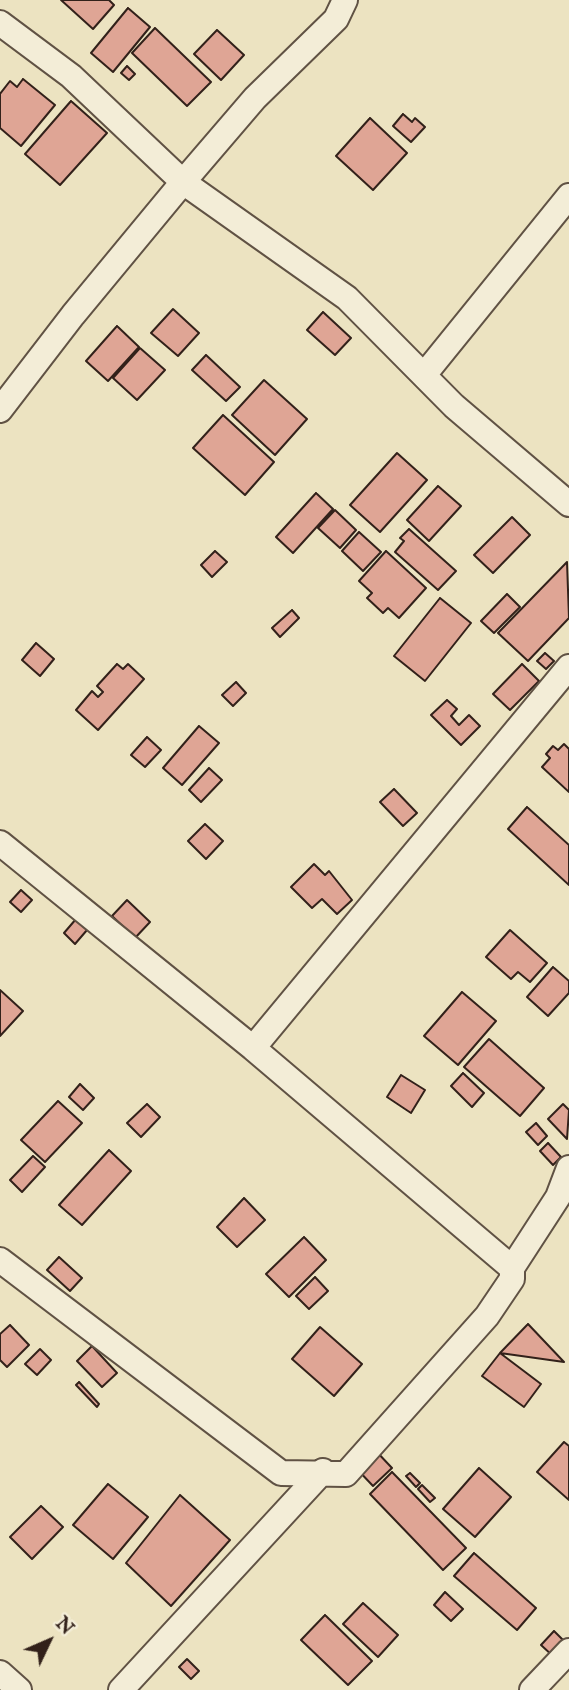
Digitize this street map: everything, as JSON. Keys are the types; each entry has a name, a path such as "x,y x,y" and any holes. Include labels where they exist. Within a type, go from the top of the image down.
{"street":[{"path":"0,410 73,315 183,182 255,98 336,19 345,0"},
{"path":"0,23 71,76 183,182 346,298 454,406 569,504"},
{"path":"424,376 569,196"},
{"path":"253,1048 569,667"},
{"path":"0,843 253,1048 512,1268"},
{"path":"0,1260 281,1473 323,1471 334,1476 346,1474 360,1460 487,1316 512,1279 512,1268 558,1197 569,1168"},
{"path":"121,1690 323,1471"},
{"path":"533,1690 569,1651"},
{"path":"0,1673 19,1690"}],"building":[{"path":"61,0 109,0 114,5 93,29"},
{"path":"128,8 150,27 113,72 91,53"},
{"path":"155,28 211,82 187,106 132,53"},
{"path":"217,30 244,55 221,80 194,54"},
{"path":"127,66 135,74 129,80 121,73"},
{"path":"23,79 55,105 21,146 0,128 0,94 10,81 17,87"},
{"path":"71,101 107,133 60,185 25,154"},
{"path":"403,114 412,122 415,118 425,127 411,142 393,126"},
{"path":"370,118 407,153 373,190 336,156"},
{"path":"173,309 199,333 178,356 151,333"},
{"path":"323,312 351,338 335,355 307,330"},
{"path":"117,326 139,347 108,381 86,361"},
{"path":"140,348 165,370 137,400 113,378"},
{"path":"206,355 240,387 226,401 192,370"},
{"path":"264,380 307,419 275,455 232,415"},
{"path":"223,415 274,462 245,495 193,448"},
{"path":"397,453 427,480 380,532 350,505"},
{"path":"438,486 461,506 429,541 407,520"},
{"path":"316,493 333,509 293,553 276,537"},
{"path":"335,510 356,530 340,548 318,528"},
{"path":"512,517 530,535 493,573 474,555"},
{"path":"409,529 456,571 438,590 395,552 404,541 400,538"},
{"path":"359,532 381,552 363,571 342,551"},
{"path":"215,551 227,562 212,577 201,565"},
{"path":"386,551 426,588 399,618 388,608 383,613 367,598 372,593 359,581"},
{"path":"567,562 569,618 528,661 498,633"},
{"path":"507,594 520,607 494,633 481,621"},
{"path":"440,598 471,623 425,681 394,656"},
{"path":"292,610 299,618 280,637 272,628"},
{"path":"36,643 54,659 40,676 22,660"},
{"path":"545,653 554,661 546,669 537,661"},
{"path":"117,664 123,669 128,664 144,679 98,730 76,710 92,691 98,697 103,692 97,686"},
{"path":"522,664 539,681 510,710 493,694"},
{"path":"236,682 246,693 233,706 222,695"},
{"path":"447,700 457,709 451,716 459,725 469,715 480,726 461,745 431,715"},
{"path":"199,726 219,743 182,785 163,768"},
{"path":"147,737 161,750 145,767 131,755"},
{"path":"564,744 569,749 569,792 542,767 550,758 546,754 553,746 558,750"},
{"path":"209,768 222,780 201,802 189,790"},
{"path":"394,789 417,813 403,826 380,802"},
{"path":"527,807 569,845 569,885 508,829"},
{"path":"205,824 223,841 206,859 188,841"},
{"path":"314,864 325,875 329,871 352,900 337,914 322,899 312,908 291,887"},
{"path":"21,890 32,900 21,912 10,902"},
{"path":"127,900 150,922 135,938 112,916"},
{"path":"76,919 87,930 75,944 64,933"},
{"path":"510,930 547,963 530,982 518,972 511,979 486,957"},
{"path":"553,967 569,981 569,993 548,1016 527,997"},
{"path":"0,990 23,1011 0,1036"},
{"path":"462,992 496,1021 458,1065 424,1036"},
{"path":"489,1039 544,1088 520,1116 464,1067"},
{"path":"463,1073 484,1093 472,1107 451,1086"},
{"path":"401,1075 425,1090 411,1113 387,1097"},
{"path":"80,1084 94,1098 83,1110 69,1097"},
{"path":"58,1101 82,1123 45,1162 21,1140"},
{"path":"147,1104 160,1117 141,1137 127,1123"},
{"path":"563,1104 569,1110 567,1139 548,1119"},
{"path":"536,1123 547,1136 538,1145 526,1132"},
{"path":"548,1143 561,1157 553,1165 540,1151"},
{"path":"109,1150 131,1171 82,1225 59,1205"},
{"path":"33,1156 45,1167 22,1192 10,1180"},
{"path":"244,1198 265,1220 237,1247 217,1227"},
{"path":"304,1237 326,1260 289,1297 266,1274"},
{"path":"59,1257 82,1278 70,1291 47,1270"},
{"path":"315,1277 328,1291 309,1309 296,1296"},
{"path":"528,1324 564,1362 500,1353"},
{"path":"10,1325 29,1345 7,1367 0,1360 0,1334"},
{"path":"320,1327 362,1364 334,1396 292,1359"},
{"path":"92,1346 117,1373 102,1387 77,1361"},
{"path":"40,1349 51,1360 37,1375 25,1364"},
{"path":"500,1353 541,1384 524,1407 482,1376"},
{"path":"79,1382 99,1404 97,1407 76,1385"},
{"path":"564,1442 569,1446 569,1500 537,1472"},
{"path":"375,1450 392,1468 373,1486 356,1468"},
{"path":"479,1468 511,1497 475,1537 443,1509"},
{"path":"392,1472 466,1548 443,1570 370,1494"},
{"path":"410,1473 420,1483 416,1487 406,1476"},
{"path":"108,1484 148,1517 113,1559 73,1525"},
{"path":"422,1485 435,1498 430,1502 418,1489"},
{"path":"180,1495 230,1540 171,1606 126,1563"},
{"path":"41,1506 63,1527 32,1559 10,1537"},
{"path":"474,1553 536,1608 517,1630 454,1576"},
{"path":"445,1592 463,1609 451,1621 434,1605"},
{"path":"363,1603 398,1635 378,1657 343,1624"},
{"path":"325,1615 372,1661 348,1685 301,1640"},
{"path":"554,1631 567,1644 554,1657 541,1645"},
{"path":"187,1659 199,1671 191,1679 179,1667"}]}
